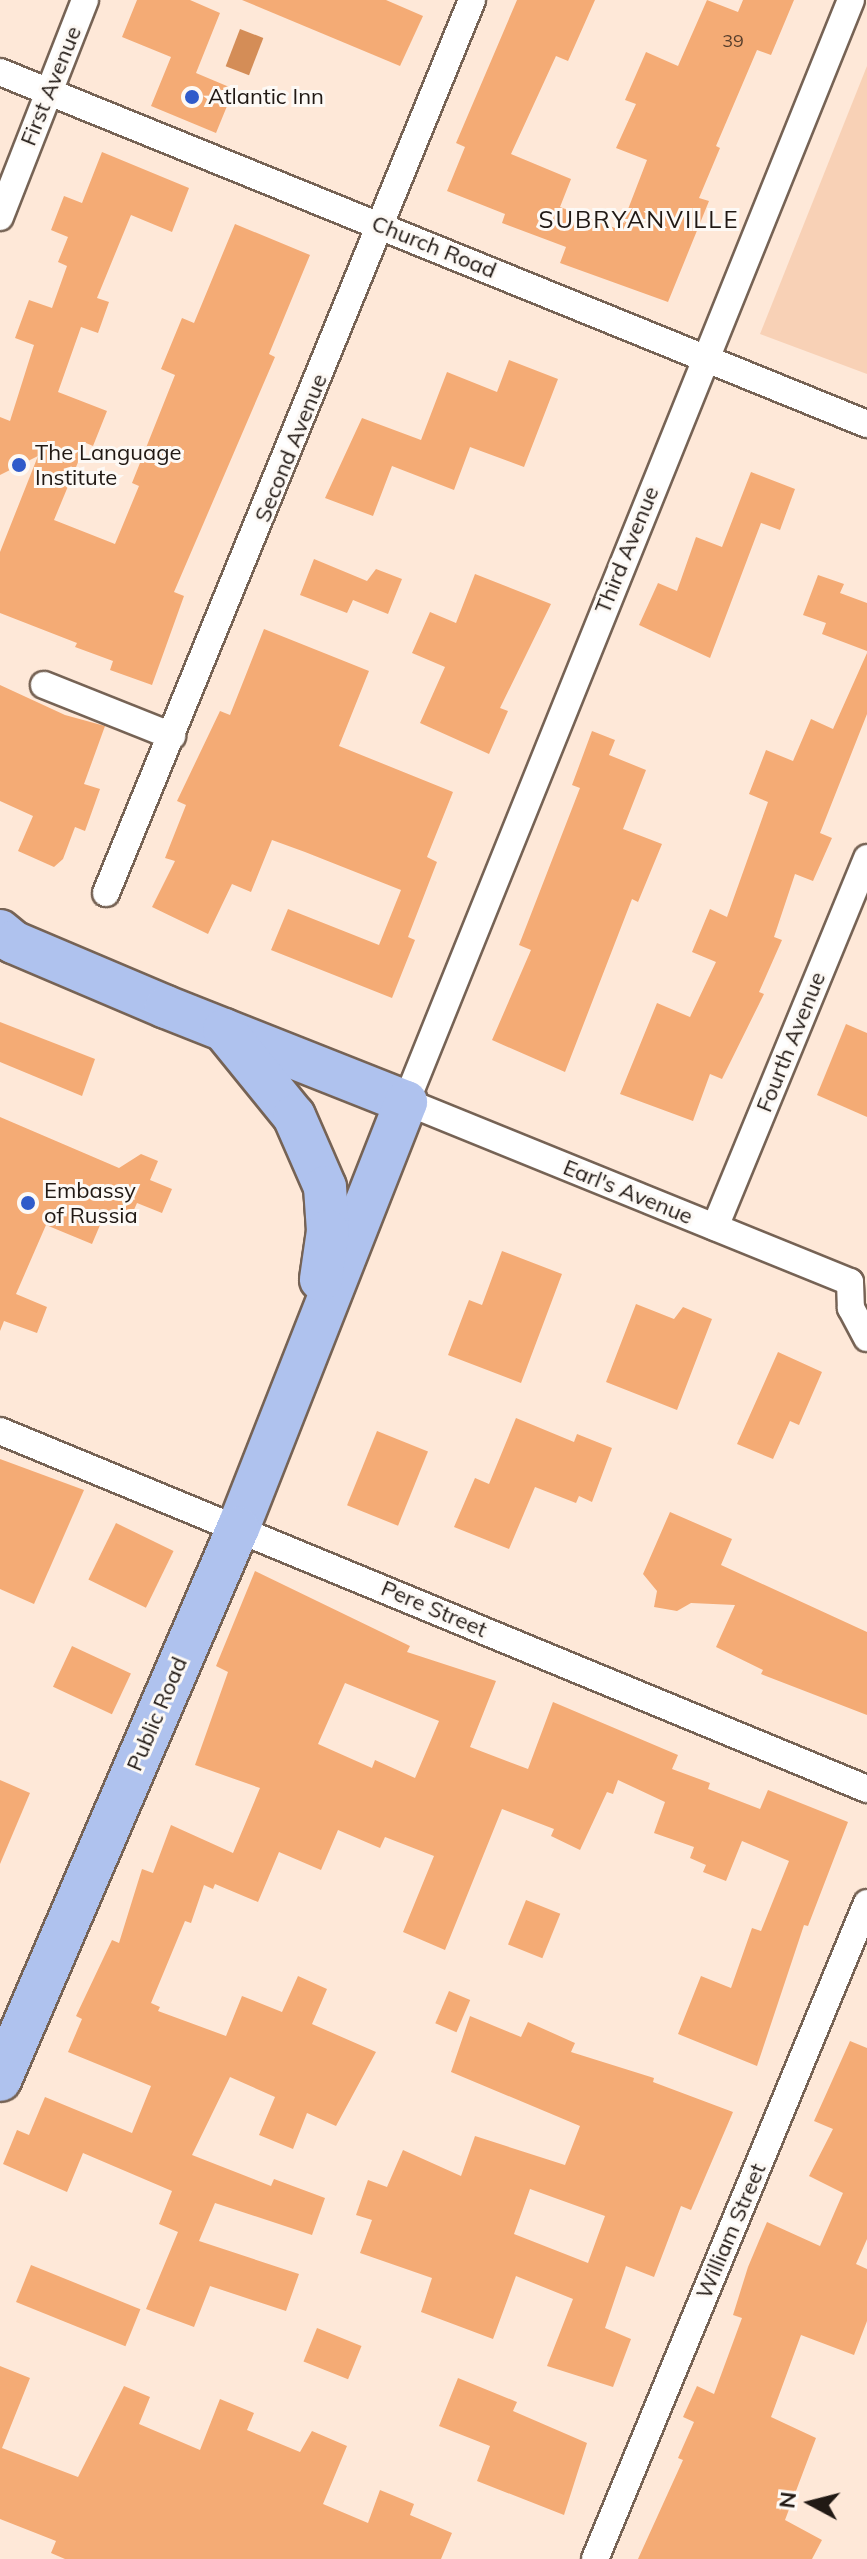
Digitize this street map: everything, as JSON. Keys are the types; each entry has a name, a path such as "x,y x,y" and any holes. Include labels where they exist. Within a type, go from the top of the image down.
{"main road":[{"path":"0,931 13,942 406,1102 311,1348"},
{"path":"222,1028 294,1116 325,1187 328,1231 311,1348"},
{"name":"Public Road","path":"0,2080 238,1528 311,1348"}],"street":[{"name":"First Avenue","path":"0,217 85,0"},
{"name":"Second Avenue","path":"106,893 472,0"},
{"name":"Third Avenue","path":"406,1102 704,357 851,0"},
{"name":"Church Road","path":"0,72 867,424"},
{"path":"44,685 172,736"},
{"name":"Fourth Avenue","path":"715,1227 867,858"},
{"name":"Earl's Avenue","path":"406,1102 715,1227 858,1277 851,1308 867,1338"},
{"name":"Pere Street","path":"0,1431 867,1789"},
{"name":"William Street","path":"595,2559 867,1903"}],"shaded area":[{"path":"240,29 263,38 249,75 226,66"},
{"path":"867,66 867,374 760,334"}],"building":[{"path":"137,0 190,0 220,13 196,73 234,89 216,133 151,106 171,57 122,37"},
{"path":"242,0 386,0 423,16 400,66"},
{"path":"517,0 595,0 568,61 556,56 511,154 571,179 560,207 620,230 647,160 616,148 636,104 625,100 646,52 678,66 707,0 738,12 743,0 794,0 771,55 757,50 716,146 720,148 699,198 709,201 668,302 560,263 566,247 502,223 505,214 447,191 465,147 456,143"},
{"path":"102,152 189,188 172,232 131,215 97,298 109,302 98,333 81,327 58,392 107,411 93,446 86,443 54,520 115,544 139,486 132,483 175,375 161,369 182,318 194,323 235,224 310,255 269,354 275,357 174,592 184,596 152,685 110,670 113,661 75,647 77,643 0,613 0,552 38,456 0,475 0,417 10,421 34,345 15,338 29,300 52,308 67,266 58,262 68,237 51,230 64,196 82,203"},
{"path":"509,360 558,379 524,467 470,447 454,490 392,466 373,516 325,498 362,418 421,440 447,372 497,392"},
{"path":"751,472 795,489 780,530 761,523 710,658 639,625 658,583 677,591 696,537 722,547"},
{"path":"314,559 367,581 376,569 402,579 388,614 353,600 347,613 300,595"},
{"path":"475,574 551,604 500,708 508,711 489,754 420,723 445,667 412,653 430,612 456,623"},
{"path":"818,575 844,584 840,593 867,603 867,651 822,634 826,623 803,615"},
{"path":"264,629 369,671 339,746 453,792 427,857 437,862 408,937 415,940 392,998 271,950 288,909 379,945 401,890 305,852 272,840 251,892 232,884 208,934 152,907 175,861 165,858 186,805 177,801 220,711 230,715"},
{"path":"867,653 867,714 820,833 832,838 813,881 795,874 774,937 782,940 759,992 764,994 722,1079 710,1074 693,1121 620,1094 657,1003 690,1017 716,962 692,952 710,909 727,917 768,802 749,794 766,750 793,761 811,719 833,729"},
{"path":"0,685 65,715 105,726 84,784 100,789 85,831 75,827 63,859 54,867 18,851 33,816 0,801"},
{"path":"592,731 615,740 609,755 646,770 623,829 662,844 638,902 632,899 565,1072 492,1040 531,950 519,945 580,788 572,785"},
{"path":"0,1022 95,1059 82,1096 0,1062"},
{"path":"846,1024 867,1033 867,1117 817,1095"},
{"path":"0,1117 119,1168 141,1154 158,1161 150,1180 172,1189 162,1213 137,1203 129,1221 106,1211 92,1244 46,1225 16,1294 47,1307 37,1333 4,1321 0,1331"},
{"path":"502,1251 562,1274 521,1383 448,1355 469,1300 482,1305"},
{"path":"636,1304 674,1319 683,1307 712,1319 677,1410 606,1382"},
{"path":"778,1352 822,1372 799,1425 790,1421 773,1459 737,1444"},
{"path":"516,1418 574,1442 577,1434 612,1448 592,1502 579,1496 576,1503 535,1487 509,1549 454,1527 475,1478 489,1484"},
{"path":"377,1431 428,1452 398,1526 347,1505"},
{"path":"0,1459 84,1490 34,1604 0,1589"},
{"path":"670,1512 732,1539 721,1565 867,1632 867,1715 761,1674 763,1670 716,1647 735,1605 691,1603 677,1611 654,1607 657,1591 643,1574"},
{"path":"116,1523 174,1551 146,1608 88,1580"},
{"path":"255,1571 410,1646 407,1652 496,1681 470,1747 528,1769 553,1702 678,1755 672,1769 710,1783 708,1789 760,1809 768,1790 848,1822 808,1926 804,1925 757,2066 678,2034 701,1976 731,1988 752,1928 761,1931 789,1861 742,1841 726,1881 703,1872 706,1865 690,1858 694,1847 654,1833 665,1802 618,1780 613,1794 607,1792 580,1850 551,1836 554,1829 502,1809 445,1950 403,1932 434,1856 385,1837 380,1848 338,1830 321,1870 279,1852 258,1902 215,1884 213,1889 204,1885 191,1923 185,1921 151,2003 160,2007 158,2011 226,2036 242,1996 282,2012 298,1976 327,1989 312,2024 376,2052 336,2126 307,2113 293,2149 259,2135 275,2097 230,2077 192,2155 271,2186 274,2179 325,2198 312,2235 215,2203 199,2241 299,2274 286,2311 210,2286 194,2327 146,2309 178,2232 159,2224 172,2191 83,2153 67,2192 3,2164 17,2130 29,2135 45,2097 132,2133 151,2086 68,2052 82,2019 76,2016 112,1940 119,1943 142,1869 153,1873 171,1825 233,1853 260,1788 195,1765 228,1672 216,1666","holes":["345,1683 439,1721 415,1778 375,1760 372,1768 318,1744"]},
{"path":"72,1646 131,1673 112,1714 53,1687"},
{"path":"0,1780 30,1793 0,1864"},
{"path":"526,1900 560,1914 542,1958 508,1945"},
{"path":"449,1991 470,2000 456,2032 435,2023"},
{"path":"470,2016 521,2037 528,2022 575,2043 571,2052 654,2078 653,2082 733,2112 691,2210 681,2206 654,2277 626,2266 605,2328 631,2339 613,2387 547,2366 573,2299 516,2276 493,2339 421,2312 432,2278 360,2253 372,2220 356,2215 368,2180 387,2187 403,2150 461,2176 475,2136 565,2165 580,2126 451,2072","holes":["530,2189 605,2216 588,2263 514,2234"]},
{"path":"850,2041 867,2048 867,2239 856,2264 867,2269 867,2321 854,2355 801,2335 771,2417 816,2438 785,2520 822,2540 812,2559 638,2559 683,2460 678,2458 694,2422 683,2417 697,2386 714,2394 742,2318 733,2315 767,2222 820,2246 843,2193 809,2176 833,2129 814,2121"},
{"path":"31,2265 140,2309 125,2346 16,2302"},
{"path":"317,2328 362,2346 348,2379 304,2361"},
{"path":"0,2366 30,2378 2,2448 78,2477 124,2386 150,2397 139,2424 200,2450 220,2399 254,2413 247,2430 300,2452 312,2431 347,2446 323,2504 368,2523 380,2490 414,2504 410,2515 452,2533 441,2559 65,2559 51,2553 56,2541 0,2519"},
{"path":"458,2378 517,2402 513,2411 587,2443 564,2515 477,2481 490,2446 439,2426"}],"place":[{"name":"Atlantic Inn","path":"192,97"},
{"name":"The Language Institute","path":"19,465"},
{"name":"Embassy of Russia","path":"28,1203"}],"district":[{"name":"SUBRYANVILLE","path":"639,220"}]}
